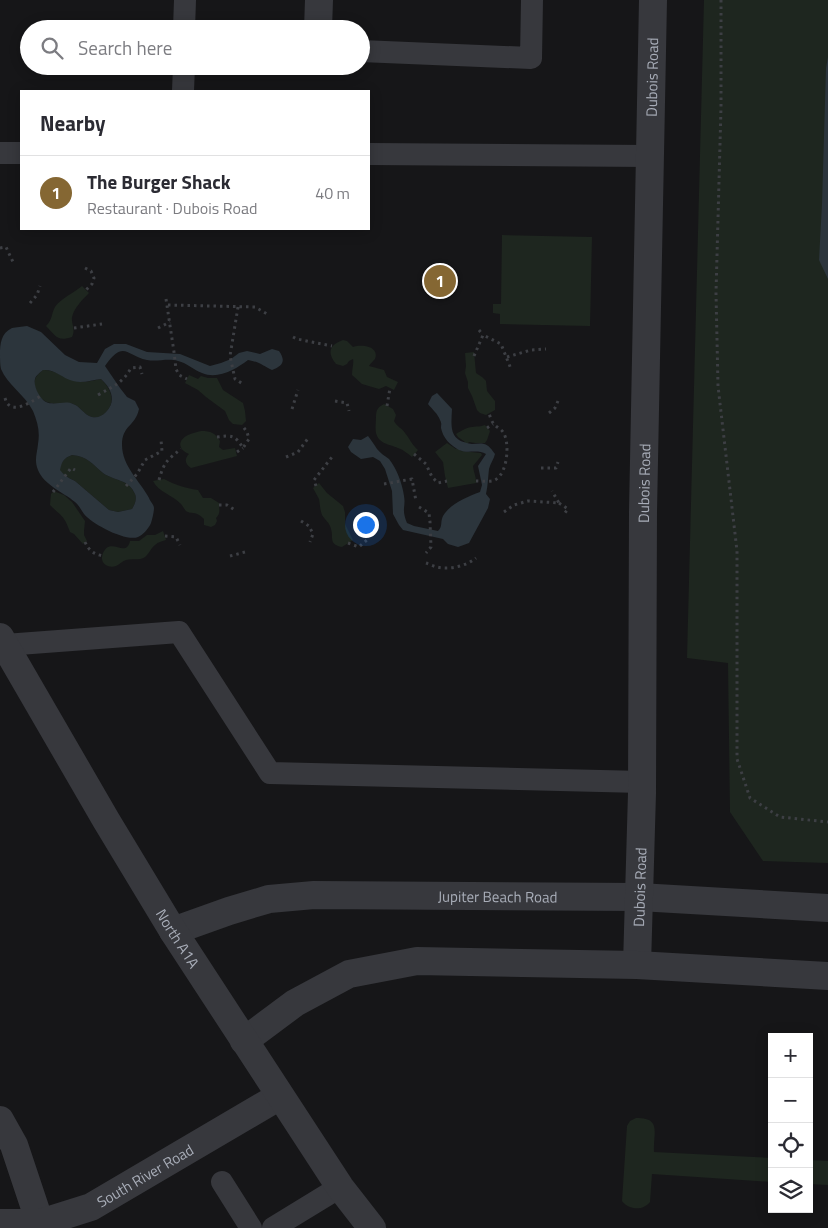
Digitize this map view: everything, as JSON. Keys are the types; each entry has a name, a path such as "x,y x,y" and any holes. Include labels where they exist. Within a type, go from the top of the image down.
{"street":[{"path":"318,20 319,0"},
{"name":"Dubois Road","path":"637,965 642,782 643,502 653,0"},
{"name":"North A1A","path":"2,641 173,931 340,1187 372,1228"},
{"name":"Jupiter Beach Road","path":"173,931 229,911 269,900 314,895 639,897 828,908"},
{"path":"244,1041 295,1004 349,974 417,961 637,965 828,976"},
{"name":"South River Road","path":"0,1223 40,1223 91,1207 280,1096"},
{"path":"0,1120 14,1145 40,1223"}],"lane":[{"path":"184,20 185,0"},
{"path":"370,51 530,58 532,0"},
{"path":"183,90 184,75"},
{"path":"0,153 20,153"},
{"path":"370,154 650,156"},
{"path":"2,641 179,632 270,773 642,782"},
{"path":"222,1182 251,1228"},
{"path":"273,1228 340,1187"}],"path":[{"path":"721,0 721,107 716,293 718,386 737,551 737,759 750,798 780,817 828,822"},
{"path":"0,248 6,246 13,262"},
{"path":"85,268 91,271 94,278 92,284 86,290"},
{"path":"30,303 37,295 40,286"},
{"path":"166,299 174,364 179,375 187,379"},
{"path":"168,305 255,307 269,315"},
{"path":"238,307 230,356 235,379 244,384"},
{"path":"158,328 170,322"},
{"path":"74,328 102,324"},
{"path":"479,330 483,335 502,344 511,369"},
{"path":"474,356 483,335"},
{"path":"294,337 297,340 332,346"},
{"path":"507,357 530,350 546,349"},
{"path":"98,395 121,382 131,368 140,367 142,374"},
{"path":"387,406 390,388"},
{"path":"292,409 298,390"},
{"path":"4,398 10,406 16,408 41,396"},
{"path":"335,401 346,403 349,411"},
{"path":"549,413 555,408 558,401"},
{"path":"477,481 493,481 496,479 503,470 506,457 506,441 502,430 494,424 488,413"},
{"path":"487,428 494,424"},
{"path":"237,452 244,448 249,439 242,425"},
{"path":"217,437 230,435 238,439 244,448"},
{"path":"286,457 298,452 309,437"},
{"path":"126,486 137,474 145,460 162,451 161,440"},
{"path":"160,480 164,465 181,449"},
{"path":"414,454 426,464 432,477 438,483 446,481"},
{"path":"316,486 314,480 332,457"},
{"path":"541,468 556,468 558,462"},
{"path":"54,491 71,468 75,470"},
{"path":"384,484 412,479 416,501"},
{"path":"552,491 559,503"},
{"path":"504,512 514,505 545,501 559,503 568,509 564,514"},
{"path":"526,502 528,507"},
{"path":"219,505 227,505 235,510"},
{"path":"419,507 429,513 431,547 426,553"},
{"path":"302,521 309,526 313,534 310,542"},
{"path":"165,536 176,537 180,545"},
{"path":"348,543 359,548 368,539"},
{"path":"85,542 87,548 94,554 103,556"},
{"path":"230,556 245,552"},
{"path":"426,563 438,568 451,568 466,565 476,558"}],"shaded area":[{"path":"704,0 828,0 828,863 763,861 730,812 728,663 687,658"},
{"path":"828,57 828,279 819,260 826,68"},
{"path":"502,235 592,237 590,326 500,324 500,314 493,313 493,304 501,304"},
{"path":"82,286 89,293 73,314 74,331 72,337 60,338 46,326 57,304"},
{"path":"27,326 41,332 65,355 79,362 97,363 105,349 114,344 126,344 147,352 180,354 210,366 247,351 260,354 272,349 279,351 283,360 279,367 272,370 248,360 232,370 208,375 178,361 147,360 125,351 117,353 111,358 105,366 127,397 135,401 139,409 135,419 124,433 122,445 125,460 154,508 149,527 140,536 133,538 118,535 94,523 76,503 45,480 38,470 36,460 39,431 35,415 30,405 7,380 0,364 0,346 5,333 12,328","holes":["43,370 55,372 76,382 101,379 110,390 112,399 109,408 101,416 94,417 89,416 70,403 46,402 41,398 35,385 36,376","72,455 86,459 107,476 129,486 136,496 132,509 118,512 109,510 75,481 68,478 60,470 64,460"]},
{"path":"343,340 353,347 365,346 375,351 375,359 369,366 384,370 387,377 398,382 394,390 386,386 379,389 362,384 352,375 353,359 343,366 336,364 331,356 331,350 335,344"},
{"path":"474,352 476,373 486,381 487,391 495,401 495,410 486,415 477,410 468,388 465,373 465,353"},
{"path":"43,370 52,371 71,380 81,382 101,379 111,395 112,399 109,408 102,416 92,417 72,404 56,404 43,400 37,393 35,382 36,377"},
{"path":"189,375 198,379 201,376 217,378 223,390 243,403 246,421 242,425 233,424 225,411 198,390 185,383"},
{"path":"437,393 452,409 451,422 455,437 464,442 486,445 495,454 489,469 486,494 490,499 488,508 469,543 458,547 448,544 443,539 403,530 393,514 392,491 385,469 380,461 373,457 361,459 351,452 348,447 353,439 361,440 368,436 378,450 389,459 397,472 403,491 404,514 407,523 438,531 443,516 450,507 480,492 482,485 478,466 486,454 462,451 447,441 443,435 439,418 428,404 432,396"},
{"path":"384,404 393,409 396,415 395,423 404,431 418,450 412,457 402,450 382,442 377,437 376,412"},
{"path":"485,425 490,431 485,443 469,442 460,451 481,453 482,455 473,466 476,483 448,488 443,462 435,452 447,443 456,449 465,442 456,434 464,429"},
{"path":"201,431 214,434 220,441 219,447 223,450 235,448 237,456 191,468 187,465 186,461 189,454 182,450 180,444 182,439 188,435"},
{"path":"72,455 86,459 107,476 129,486 136,496 132,509 118,512 109,510 59,470 65,459"},
{"path":"164,479 180,486 198,490 203,498 211,498 219,503 219,513 215,525 211,527 204,525 204,519 201,516 186,511 178,501 158,488 153,481"},
{"path":"319,483 327,493 343,506 345,524 353,540 342,547 333,542 329,523 322,515 319,499 313,488"},
{"path":"53,492 64,495 72,502 85,521 84,535 87,541 83,544 70,532 64,519 50,505"},
{"path":"163,531 166,540 156,544 143,558 126,560 113,567 107,566 103,562 102,556 106,548 114,546 125,548 130,541 139,541 147,535 155,535"},
{"path":"636,1118 650,1120 653,1123 655,1132 654,1152 768,1158 768,1182 652,1174 650,1202 644,1207 632,1208 622,1201 627,1126 630,1121"},
{"path":"813,1160 828,1161 828,1185 813,1184"}],"place":[{"name":"The Burger Shack","path":"440,281"}]}
